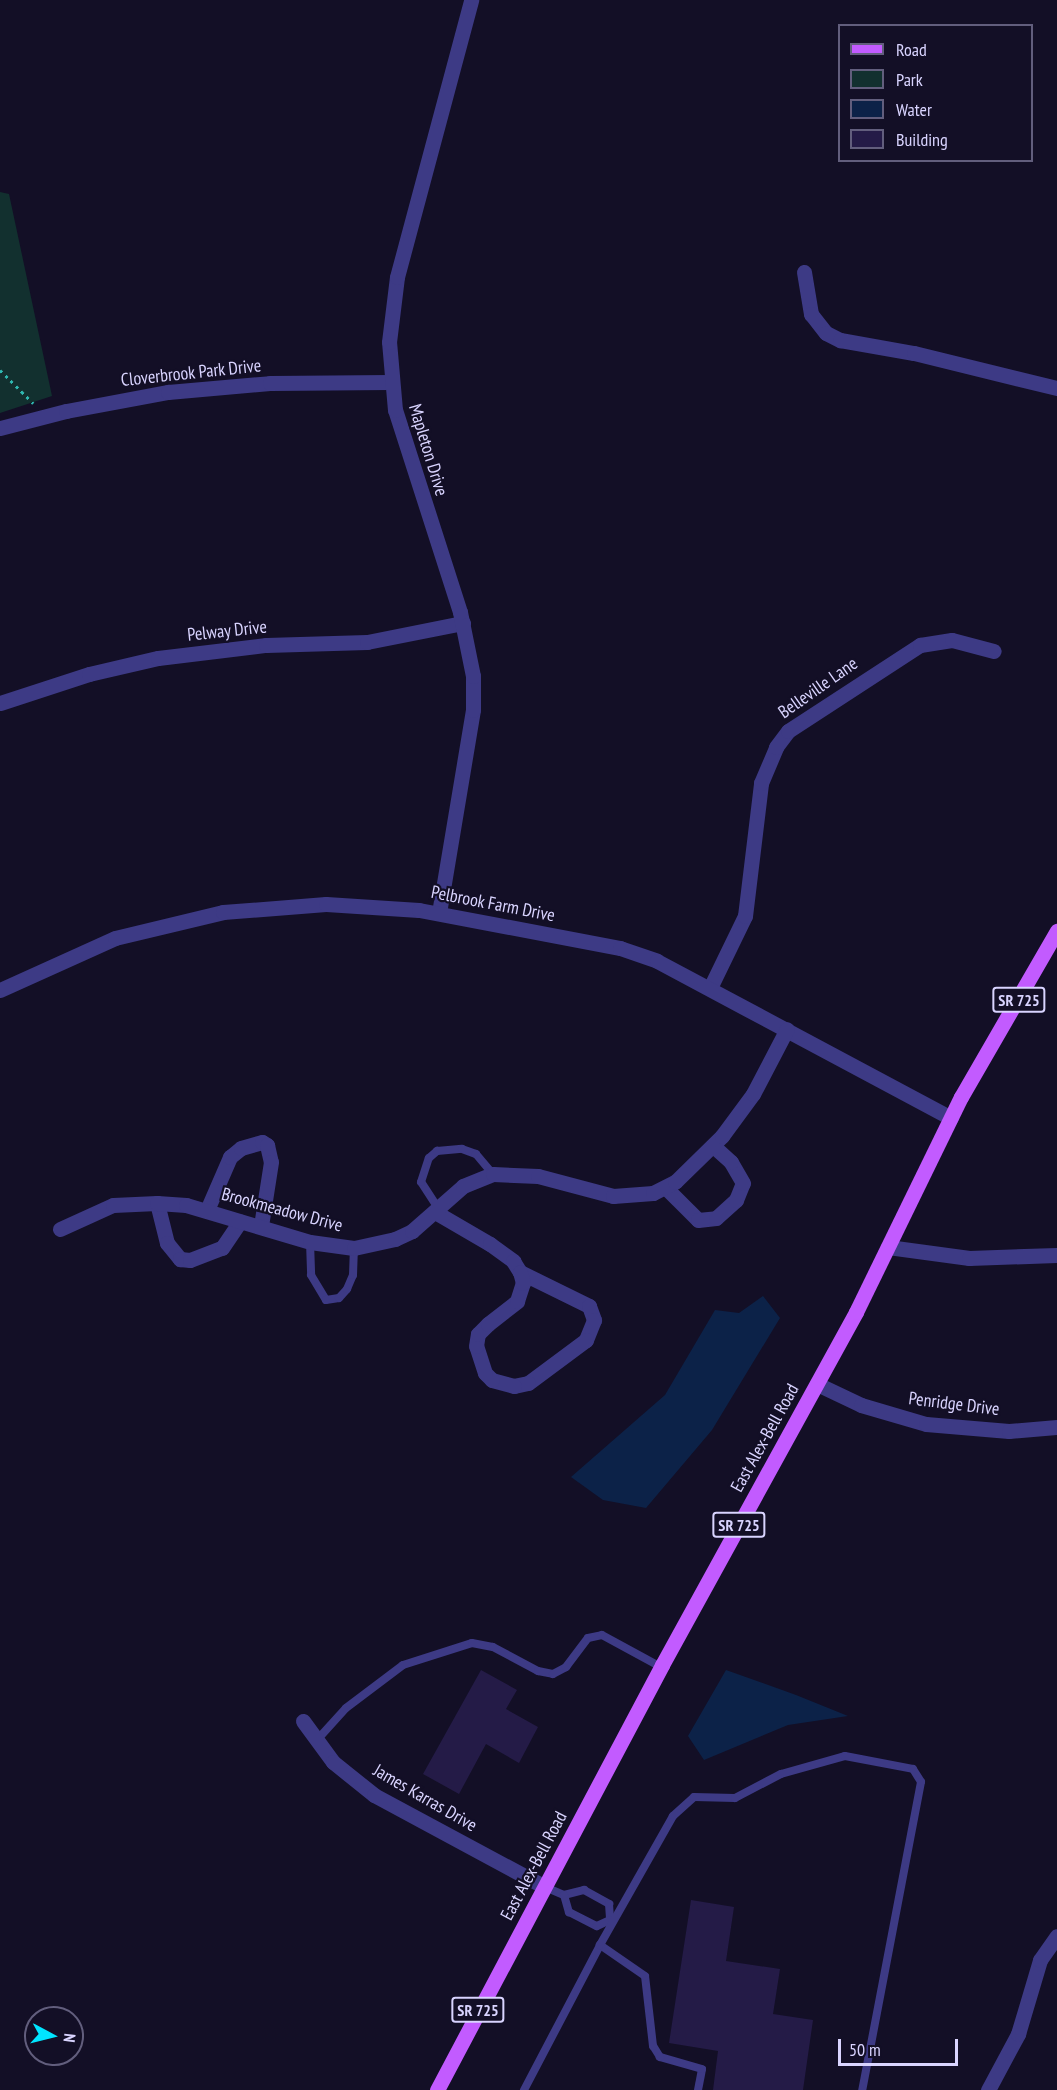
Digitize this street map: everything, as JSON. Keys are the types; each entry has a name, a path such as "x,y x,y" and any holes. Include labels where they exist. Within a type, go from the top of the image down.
{"main road":[{"name":"East Alex-Bell Road","path":"437,2090 662,1667 817,1384 951,1118 1057,932"}],"street":[{"name":"Mapleton Drive","path":"439,913 472,710 473,676 463,623 406,451 390,382 389,342 397,277 471,0"},
{"path":"804,272 811,314 826,333 840,340 915,353 1057,388"},
{"name":"Cloverbrook Park Drive","path":"0,428 66,411 168,392 270,383 390,382"},
{"name":"Pelway Drive","path":"0,703 89,674 159,658 266,645 367,642 463,623"},
{"name":"Belleville Lane","path":"711,988 740,930 748,894 761,783 776,747 788,731 920,645 952,640 994,651"},
{"name":"Pelbrook Farm Drive","path":"0,990 115,938 223,912 326,904 439,913 620,948 657,961 951,1118"},
{"name":"Brookmeadow Drive","path":"60,1229 113,1205 157,1203 207,1210 309,1242 354,1248 395,1239 436,1210 463,1186 493,1174 518,1172 613,1196 643,1194 666,1188 713,1146 753,1094 788,1029"},
{"path":"207,1210 230,1157 241,1148 262,1142 267,1145 271,1162 261,1226"},
{"path":"666,1188 698,1220 716,1218 723,1212 736,1200 744,1183 731,1162 713,1146"},
{"path":"157,1203 167,1243 180,1259 190,1260 222,1248 240,1221"},
{"path":"436,1210 490,1244 513,1261 520,1272 523,1282 517,1301 478,1334 476,1346 485,1373 498,1382 514,1386 528,1383 586,1340 594,1320 589,1306 520,1272"},
{"path":"888,1247 969,1258 1057,1255"},
{"name":"Penridge Drive","path":"817,1384 861,1405 926,1424 1010,1431 1057,1427"},
{"name":"James Karras Drive","path":"303,1721 333,1762 374,1795 545,1887"},
{"path":"988,2090 1018,2034 1040,1960 1057,1936"}],"lane":[{"path":"436,1210 421,1182 429,1158 437,1151 462,1149 476,1154 493,1174"},
{"path":"309,1242 311,1275 326,1300 339,1298 347,1289 354,1275 354,1248"},
{"path":"317,1740 346,1708 403,1665 472,1643 493,1647 538,1671 553,1674 566,1667 588,1638 602,1635 662,1667"},
{"path":"524,2090 612,1922 673,1816 694,1797 735,1798 781,1774 845,1756 913,1769 921,1782 862,2090"},
{"path":"545,1887 564,1895 584,1890 609,1904 612,1922"},
{"path":"564,1895 569,1912 597,1926 612,1922"},
{"path":"600,1945 645,1976 653,2046 660,2058 702,2069 698,2090"}],"path":[{"path":"0,370 33,403"}],"green space":[{"path":"0,192 9,194 52,396 0,413"}],"water":[{"path":"763,1296 780,1318 712,1430 646,1508 603,1500 571,1477 665,1395 715,1310 739,1313"},
{"path":"726,1670 848,1716 788,1725 704,1760 688,1736"}],"building":[{"path":"481,1670 517,1690 506,1709 538,1727 519,1763 486,1744 459,1794 423,1774"},
{"path":"691,1900 734,1907 726,1961 780,1969 773,2014 813,2020 803,2090 713,2090 718,2051 669,2043"}]}
